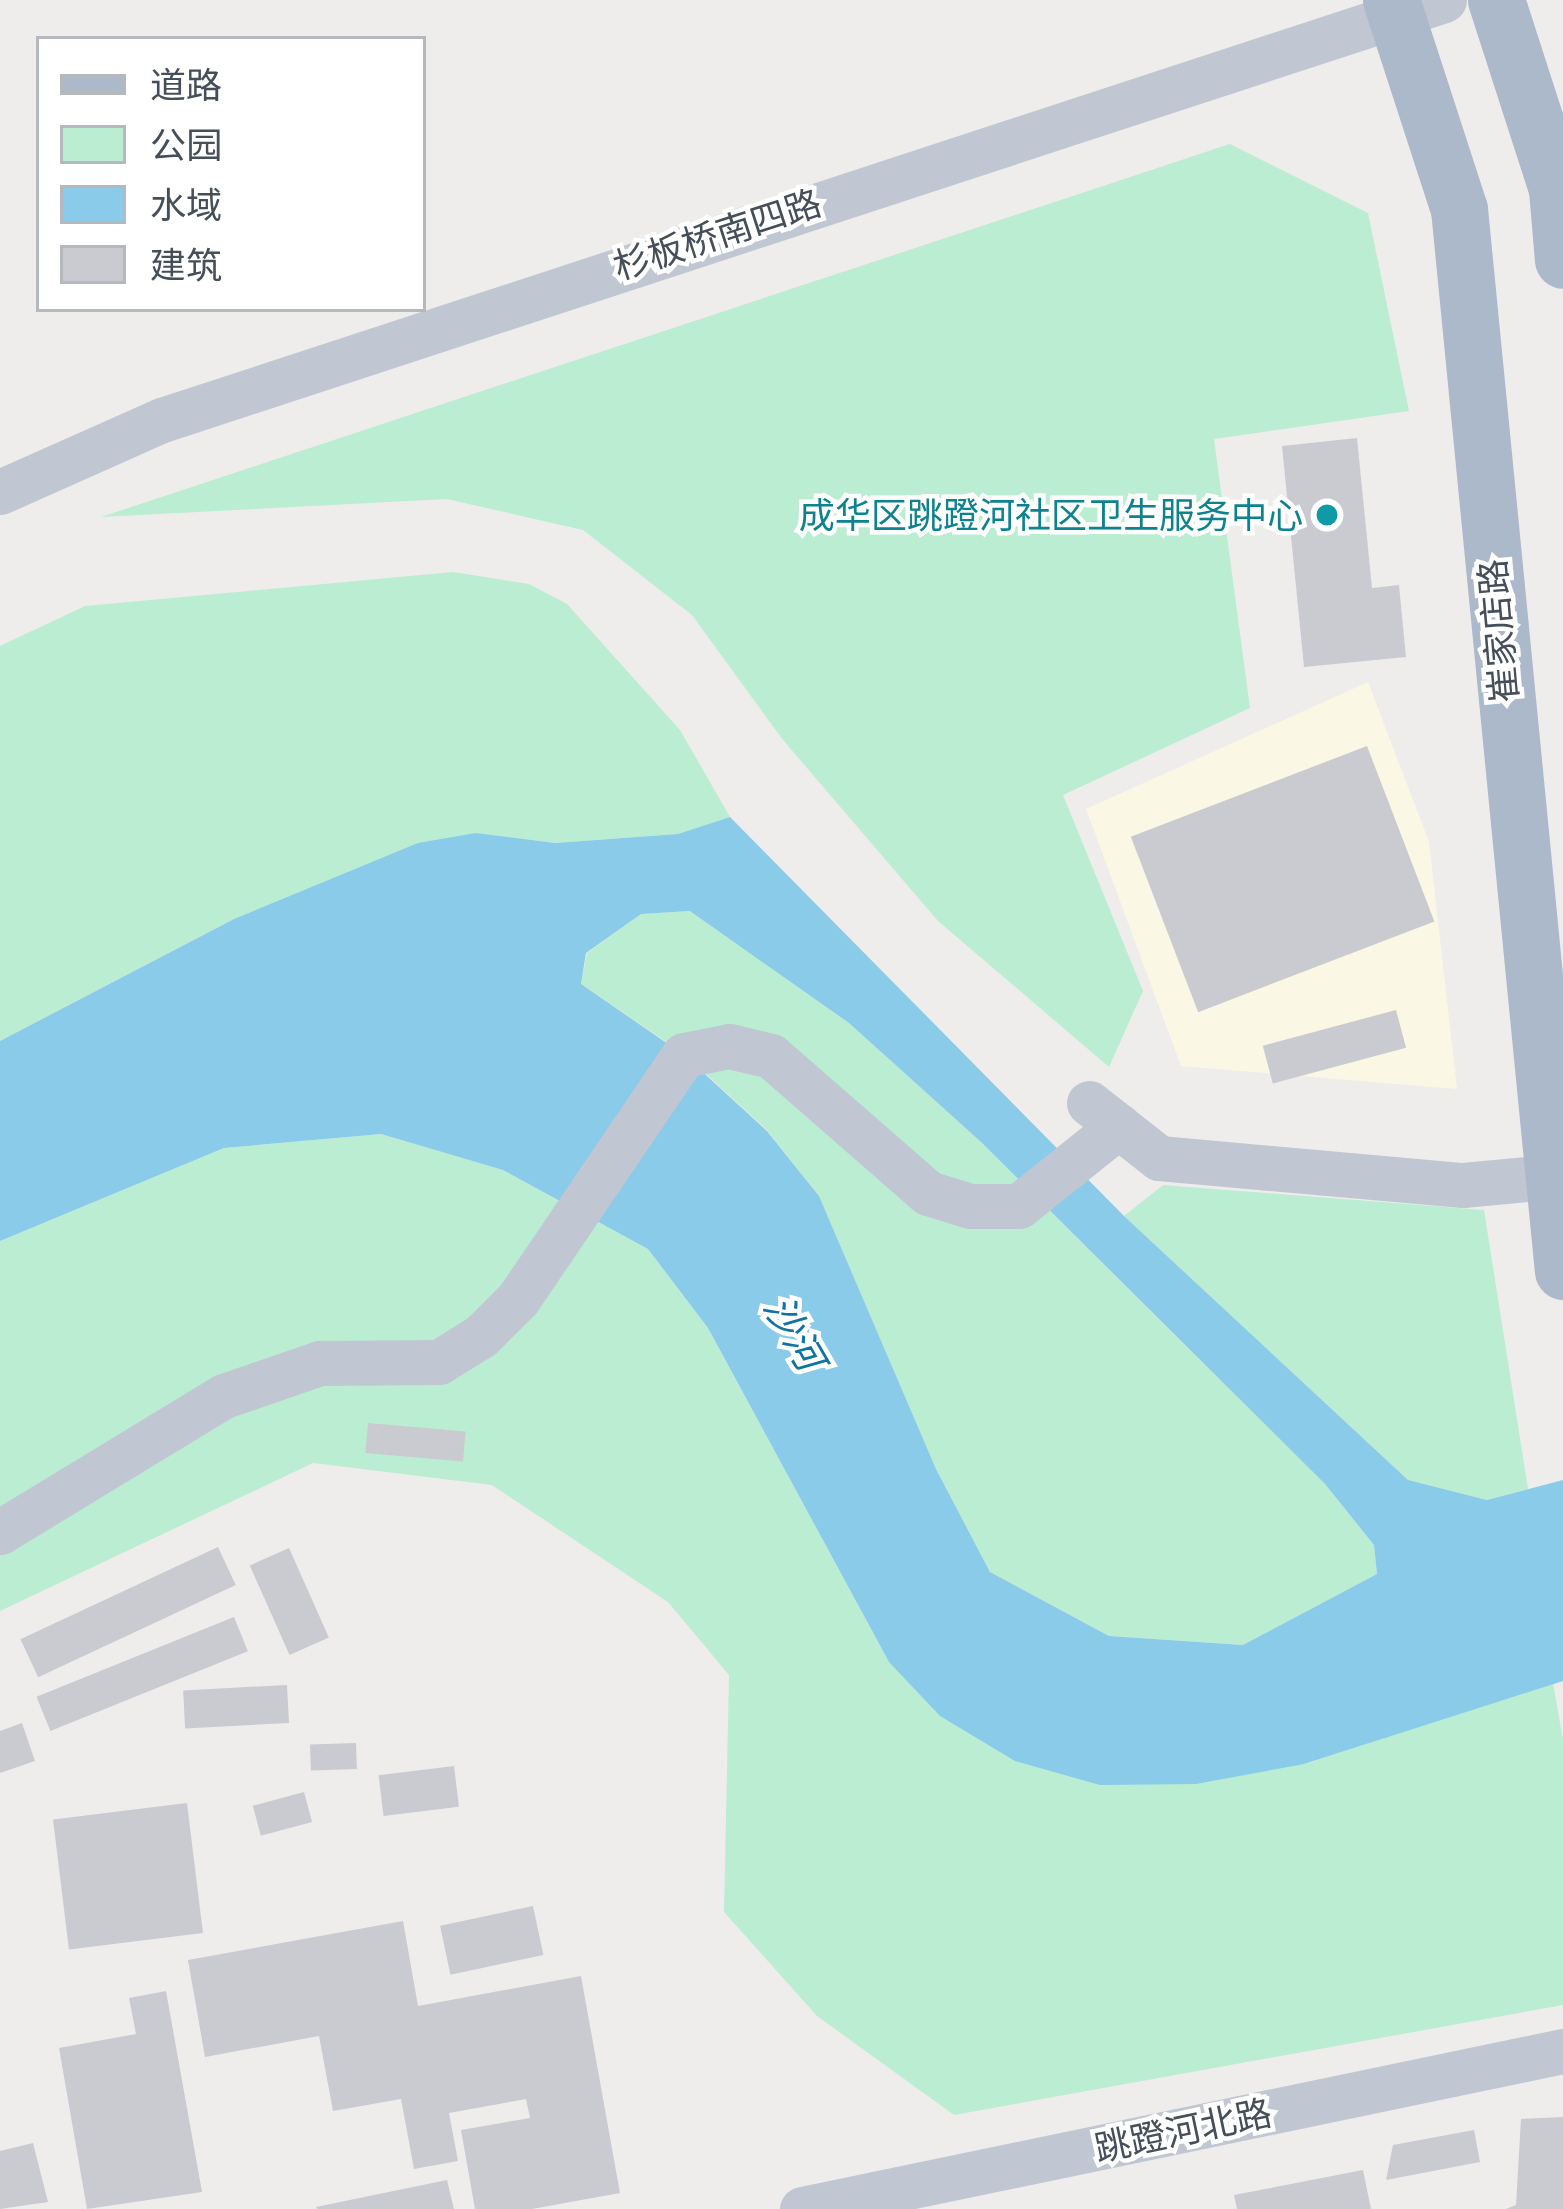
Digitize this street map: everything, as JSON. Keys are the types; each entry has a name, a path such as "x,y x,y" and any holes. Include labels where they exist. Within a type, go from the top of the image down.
{"main road":[{"path":"1496,0 1557,189 1563,260"},
{"name":"崔家店路","path":"1410,5 1459,209 1542,887 1549,1177 1563,1270"}],"street":[{"name":"杉板桥南四路","path":"0,492 206,405 1410,5"},
{"path":"0,1532 224,1396 320,1363 439,1362 481,1336 518,1299 574,1209 684,1054 729,1046 771,1056 928,1193 970,1206 1018,1206 1100,1125 1159,1158 1463,1185 1549,1177"},
{"name":"跳蹬河北路","path":"802,2209 1563,2051"}],"shaded area":[{"path":"1368,682 1429,842 1457,1089 1181,1066 1086,809"}],"green space":[{"path":"1230,144 1368,213 1409,411 1214,439 1250,708 1063,795 1143,991 1109,1067 938,921 783,740 692,615 583,530 447,499 101,517"},
{"path":"453,572 529,584 567,604 680,730 730,817 678,834 555,843 476,833 234,919 0,1041 0,646 85,606"},
{"path":"691,911 849,1023 981,1142 1325,1484 1374,1545 1377,1574 1244,1645 1109,1636 990,1572 936,1469 819,1196 767,1130 684,1054 581,984 587,953 641,914"},
{"path":"381,1134 503,1170 648,1249 708,1328 889,1662 1305,1764 1553,1683 1563,1740 1563,2005 954,2115 817,2016 724,1912 729,1675 668,1602 492,1485 313,1463 0,1611 0,1241 224,1148"},
{"path":"1163,1185 1484,1210 1528,1489 1487,1500 1408,1480 1124,1216"}],"water":[{"name":"沙河","path":"730,817 1124,1216 1408,1480 1487,1500 1563,1480 1563,1681 1304,1764 1196,1784 1100,1785 1015,1761 940,1716 889,1662 708,1328 648,1249 503,1170 381,1134 224,1148 0,1241 0,1041 234,919 418,843 476,833 555,843 678,834","holes":["690,911 849,1023 981,1142 1325,1484 1374,1545 1377,1574 1243,1645 1109,1636 990,1572 936,1469 819,1196 767,1131 684,1055 581,984 586,953 641,914"]}],"building":[{"name":"成华区跳蹬河社区卫生服务中心","path":"1357,438 1372,588 1399,585 1406,657 1304,667 1282,446"},
{"path":"1367,746 1434,922 1198,1012 1131,837"},
{"path":"1396,1010 1406,1048 1273,1083 1263,1046"},
{"path":"368,1423 466,1432 463,1461 365,1453"},
{"path":"218,1547 236,1585 38,1677 20,1639"},
{"path":"289,1548 329,1638 290,1655 250,1565"},
{"path":"234,1617 248,1651 50,1731 37,1697"},
{"path":"287,1685 289,1723 185,1728 183,1690"},
{"path":"22,1723 35,1761 0,1773 0,1731"},
{"path":"356,1743 357,1769 311,1771 310,1745"},
{"path":"454,1766 459,1807 384,1816 379,1775"},
{"path":"304,1792 312,1822 261,1836 253,1806"},
{"path":"187,1803 203,1933 69,1949 53,1819"},
{"path":"533,1906 543,1955 450,1975 440,1926"},
{"path":"403,1921 418,2006 581,1976 620,2193 532,2209 475,2209 461,2130 530,2118 526,2099 449,2113 458,2161 414,2169 401,2099 333,2111 319,2036 205,2057 188,1960"},
{"path":"166,1991 202,2192 87,2209 59,2048 136,2034 129,1998"},
{"path":"1563,2117 1563,2209 1506,2209 1516,2205 1521,2119"},
{"path":"1474,2130 1480,2162 1386,2180 1393,2145"},
{"path":"33,2143 48,2202 0,2209 0,2151"},
{"path":"1363,2170 1371,2209 1237,2209 1234,2195"},
{"path":"447,2180 454,2209 316,2207"}],"place":[{"name":"成华区跳蹬河社区卫生服务中心","path":"1327,515"}]}
